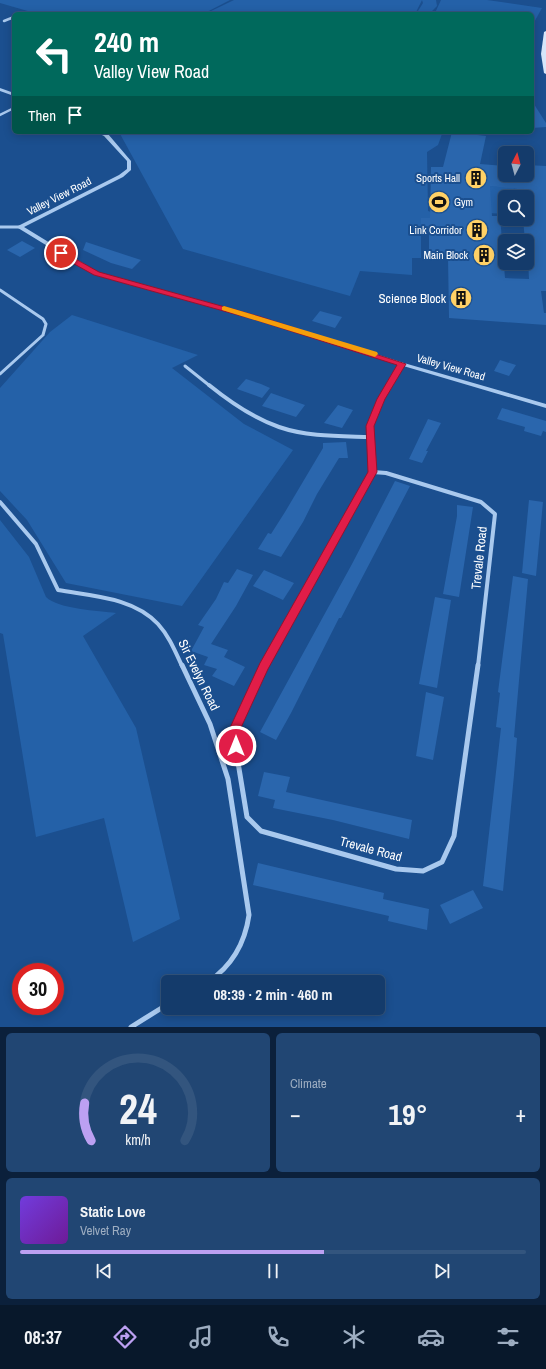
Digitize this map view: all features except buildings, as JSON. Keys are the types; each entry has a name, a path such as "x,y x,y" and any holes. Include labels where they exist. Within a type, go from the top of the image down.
{"main road":[{"path":"546,32 543,54 546,74"}],"street":[{"path":"4,21 12,18"},
{"path":"0,89 12,94"},
{"path":"0,115 12,109"},
{"name":"Valley View Road","path":"20,227 121,176 129,169 129,161 106,135 103,134"},
{"path":"0,227 20,227"},
{"name":"Valley View Road","path":"20,227 97,274 258,318 402,364 546,406"},
{"path":"0,290 43,319 46,324 42,335 0,374"},
{"path":"373,472 370,426 381,399 402,364"},
{"path":"185,366 234,405 279,427 326,436 370,437"},
{"name":"Trevale Road","path":"373,472 386,472 482,502 495,514 479,656 454,836 442,862 423,871 396,869 261,831 247,818 233,732 264,666 373,472"},
{"name":"Sir Evelyn Road","path":"0,502 36,544 58,590 125,603 142,611 157,623 170,641 210,724 220,748 228,780 249,915 245,934 233,959 218,975"},
{"path":"131,1027 161,1008"}],"shaded area":[{"path":"0,0 230,0 207,12 31,12 0,3"},
{"path":"234,0 422,0 416,12 209,12"},
{"path":"422,0 436,0 437,6 432,11 434,12 419,12 418,11 423,3"},
{"path":"441,0 487,0 542,8 534,22 534,12 435,12"},
{"path":"120,134 442,134 438,145 427,152 428,211 431,212 431,218 421,218 421,258 412,258 412,275 360,271 350,296 183,249"},
{"path":"490,186 513,187 514,189 530,190 498,190 498,214 473,212"},
{"path":"534,190 546,191 534,195"},
{"path":"72,315 198,355 172,368 244,424 293,450 182,606 66,583 27,520 0,491 0,388 50,332"},
{"path":"0,520 29,557 46,597 52,601 69,607 116,613 83,636 136,728 180,919 133,942 104,818 36,837 3,634 0,633"}],"slow traffic":[{"path":"224,309 375,354"}],"place":[{"name":"Sports Hall","path":"476,178"},
{"name":"Gym","path":"439,202"},
{"name":"Link Corridor","path":"477,230"},
{"name":"Main Block","path":"484,255"},
{"name":"Science Block","path":"461,298"}],"route":[{"path":"61,253 97,274 258,318 358,348 402,364 381,399 370,426 373,472 264,666 233,732 236,746"}]}
